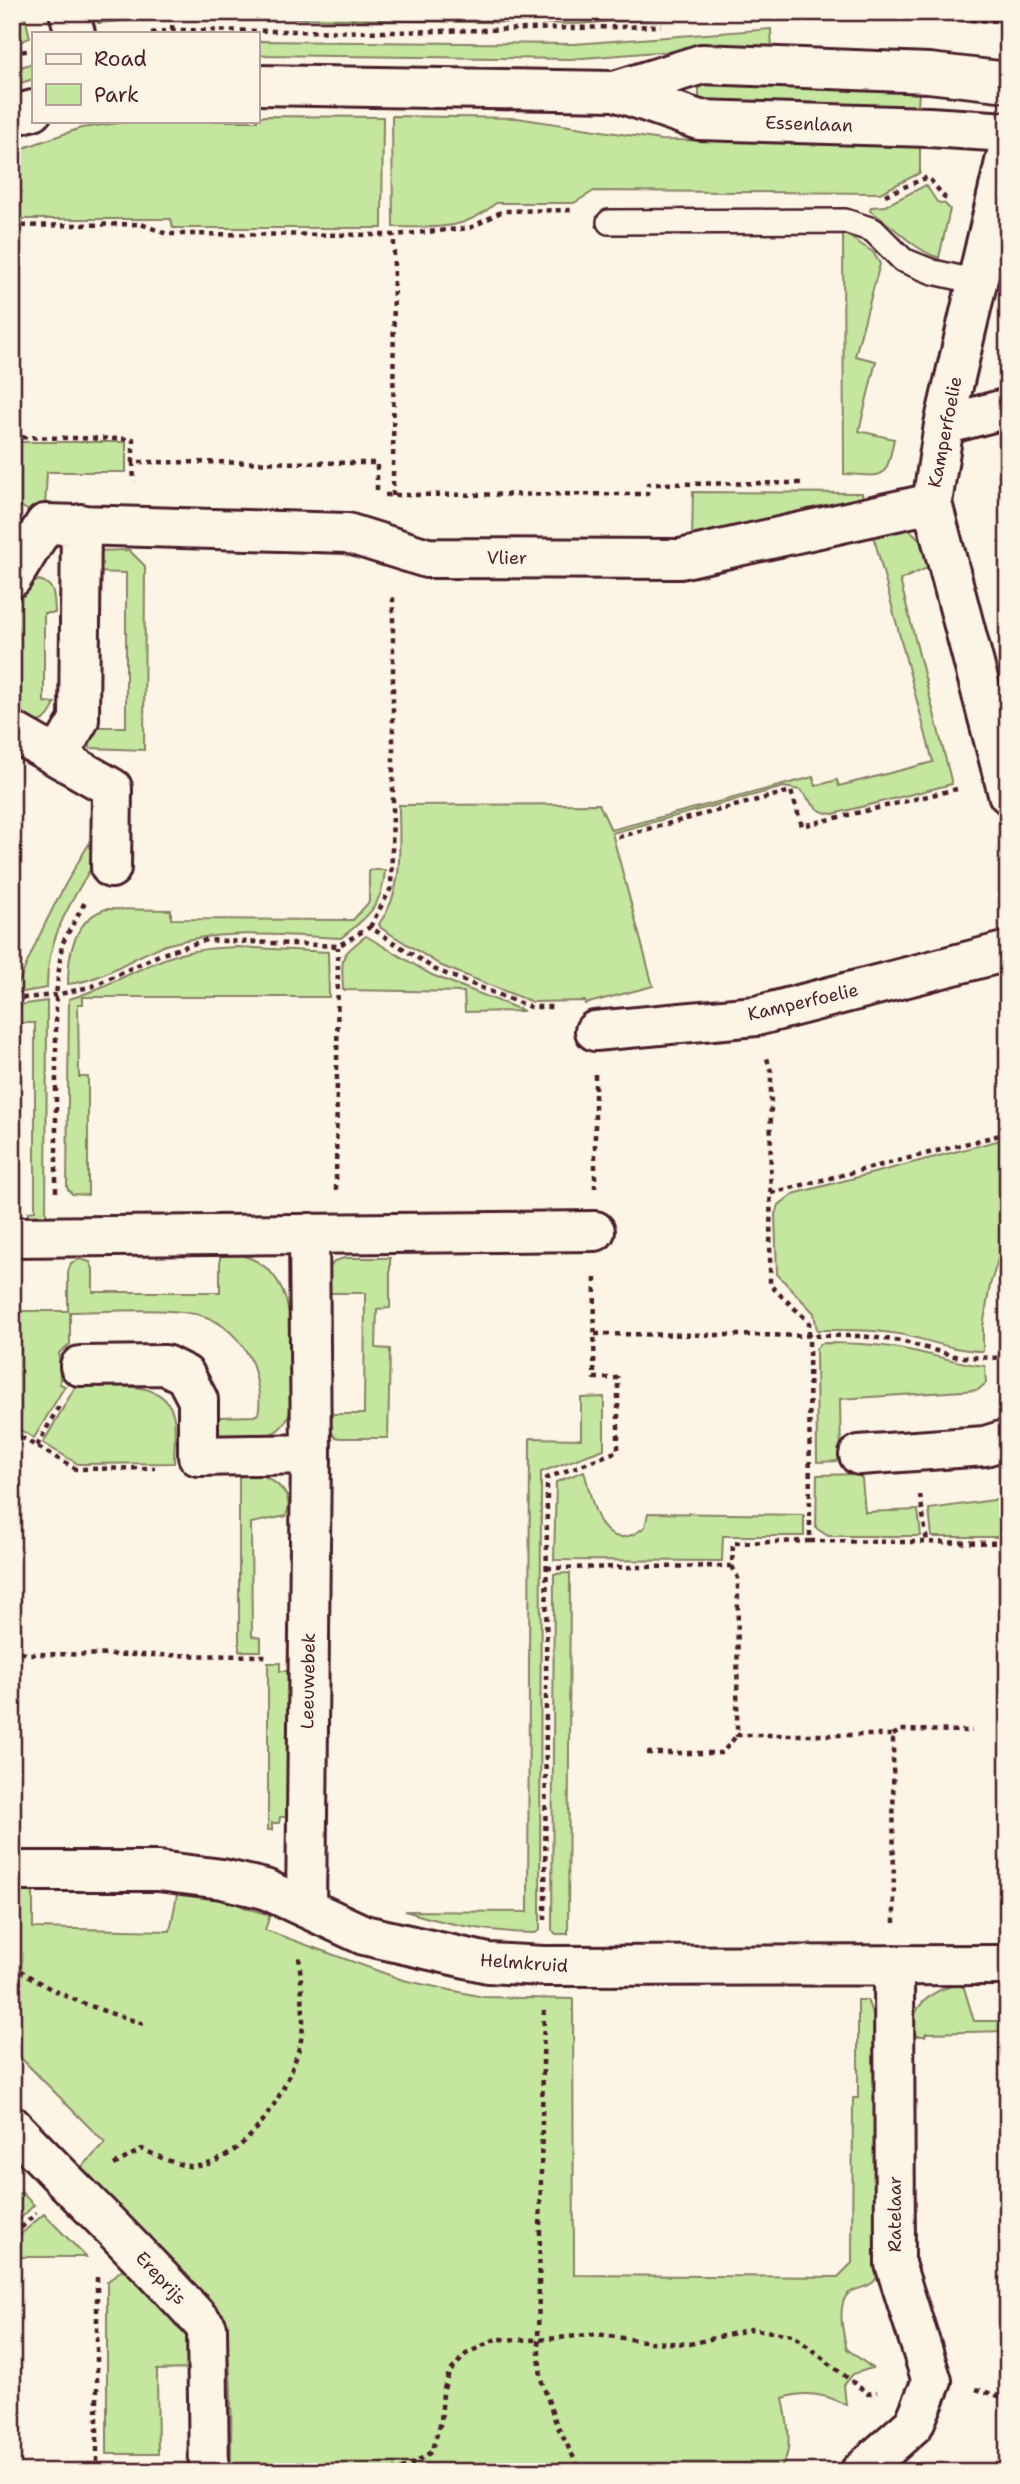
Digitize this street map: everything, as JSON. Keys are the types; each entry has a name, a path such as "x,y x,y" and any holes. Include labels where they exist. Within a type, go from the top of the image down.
{"street":[{"path":"69,12 75,32"},
{"name":"Essenlaan","path":"615,91 702,64 929,73 1008,82"},
{"name":"Essenlaan","path":"259,85 615,91 699,120 1008,132"},
{"path":"12,117 32,110"},
{"name":"Kamperfoelie","path":"1005,786 932,503 944,425 993,284 993,211 1008,149"},
{"path":"944,425 1008,408"},
{"name":"Vlier","path":"12,578 45,524 347,533 427,558 680,559 932,503"},
{"path":"58,756 79,720 81,524"},
{"path":"12,731 112,788 111,868"},
{"name":"Kamperfoelie","path":"595,1031 756,1016 1008,951"},
{"path":"12,1237 595,1231"},
{"name":"Leeuwebek","path":"306,1908 311,1454 323,1233"},
{"path":"80,1366 165,1365 185,1375 198,1400 198,1456 311,1454"},
{"path":"859,1455 985,1446 1008,1440"},
{"name":"Helmkruid","path":"12,1871 158,1871 222,1879 265,1889 365,1935 488,1963 544,1966 1008,1965"},
{"name":"Ratelaar","path":"894,1965 895,2263 932,2381"},
{"name":"Ereprijs","path":"12,2126 207,2328 209,2469"},
{"path":"860,2472 914,2424 932,2381"}],"lane":[{"path":"609,222 845,221 873,229 903,260 933,272 993,284"}],"path":[{"path":"173,12 173,30"},
{"path":"770,20 825,14 1008,21"},
{"path":"158,32 394,32 674,26"},
{"path":"12,54 32,50"},
{"path":"875,200 928,177 945,198 993,211"},
{"path":"12,226 141,224 167,234 394,235 470,228 503,211 575,211 583,203"},
{"path":"393,496 394,235"},
{"path":"12,438 133,439 134,483"},
{"path":"133,462 377,463 376,495 393,496 647,495 648,484 813,483"},
{"path":"12,999 56,995 93,986 159,954 206,940 338,946 370,927 391,888 393,547"},
{"path":"618,837 791,791 802,826 1005,786"},
{"path":"60,1237 56,1191 56,995 62,944 86,900 111,868"},
{"path":"370,927 436,970 530,1007 589,1008 595,1031 594,1378 618,1378 618,1451 547,1478 538,2340 541,2379 556,2423 581,2472"},
{"path":"323,1233 338,946"},
{"path":"756,1016 771,1072 770,1285 809,1322 810,1541"},
{"path":"771,1193 1008,1133"},
{"path":"595,1334 861,1336 901,1341 958,1357 1008,1358"},
{"path":"12,1432 76,1469 178,1468 198,1456"},
{"path":"647,1753 722,1753 737,1735 738,1578 732,1566 733,1543 1008,1543"},
{"path":"547,1568 732,1566"},
{"path":"12,1647 26,1654 309,1656"},
{"path":"737,1735 893,1735 901,1730 972,1731"},
{"path":"893,1735 894,1965"},
{"path":"80,2197 120,2160 142,2149 169,2161 197,2166 229,2155 260,2124 287,2082 302,2038 299,1950 306,1908"},
{"path":"12,1964 30,1978 91,2007 147,2025"},
{"path":"97,2472 97,2269 125,2241"},
{"path":"381,2472 408,2468 431,2452 441,2422 443,2392 449,2373 466,2354 496,2339 538,2340 597,2334 650,2342 690,2344 751,2329 793,2335 868,2394 932,2381"},
{"path":"209,2469 329,2472"}],"green space":[{"path":"12,12 24,12 30,38 12,45"},
{"path":"95,12 167,12 166,17 98,23"},
{"path":"180,12 738,12 575,24 180,16"},
{"path":"771,29 772,50 657,52 571,59 259,55 259,41 574,44"},
{"path":"32,63 32,79 12,86 12,70"},
{"path":"703,85 919,90 918,108 703,102 699,99 699,88"},
{"path":"259,116 383,117 382,228 173,228 171,219 12,219 12,152 81,128 126,122 259,122"},
{"path":"392,116 517,118 661,140 920,143 920,173 880,193 594,191 574,203 496,203 472,219 448,226 393,227"},
{"path":"926,185 937,202 950,209 939,258 911,243 870,211 871,207 885,206"},
{"path":"843,233 873,252 880,264 855,356 876,361 859,431 894,439 885,469 876,475 844,474"},
{"path":"12,442 126,442 126,472 47,472 45,508 29,511 12,501"},
{"path":"693,492 862,493 863,498 745,530 692,541"},
{"path":"904,527 921,542 929,564 927,568 900,580 952,784 833,814 818,809 800,790 784,787 612,833 653,986 585,1004 585,1001 532,1002 442,966 381,928 379,924 393,897 397,882 400,852 399,805 599,804 611,830 813,777 816,786 837,780 839,786 933,762 873,534"},
{"path":"129,550 145,566 144,750 90,748 90,727 126,727 126,573 90,572 90,551"},
{"path":"39,580 49,585 54,597 55,613 44,613 44,702 55,703 47,717 33,722 12,715 12,629 15,624 12,622 20,597 28,587"},
{"path":"94,836 100,853 56,934 48,969 47,988 12,994 12,985 19,982 53,908"},
{"path":"369,870 385,870 381,893 366,917 341,938 254,934 190,939 156,948 94,978 68,984 69,961 80,929 95,914 106,909 171,910 171,919 353,920 369,902"},
{"path":"366,936 432,975 524,1011 465,1012 464,992 343,990 342,964 346,953"},
{"path":"237,947 328,952 329,997 83,997 83,1004 78,1004 79,1077 88,1077 88,1195 72,1194 67,1188 69,999 176,955"},
{"path":"47,1001 46,1226 28,1226 28,1212 35,1211 35,1023 12,1023 12,1006"},
{"path":"1008,1138 1008,1228 990,1285 983,1327 983,1351 953,1348 893,1333 817,1330 814,1313 777,1274 775,1214 779,1205 793,1194"},
{"path":"220,1252 249,1257 268,1270 281,1288 288,1310 292,1361 290,1411 279,1429 272,1434 253,1438 223,1438 218,1435 217,1422 220,1417 258,1414 259,1403 253,1366 242,1345 231,1332 211,1319 181,1312 142,1310 70,1312 70,1344 59,1353 60,1384 65,1386 34,1438 12,1425 12,1311 68,1311 68,1272 71,1263 80,1259 90,1262 93,1269 93,1292 220,1292"},
{"path":"344,1258 390,1258 390,1308 377,1309 376,1348 390,1349 388,1438 341,1438 335,1437 329,1429 328,1414 364,1414 365,1293 329,1293 330,1267 335,1261"},
{"path":"825,1343 893,1347 985,1366 986,1383 978,1390 840,1399 841,1461 817,1462 816,1349"},
{"path":"75,1387 134,1387 160,1396 169,1405 174,1419 174,1463 78,1464 43,1443"},
{"path":"604,1397 604,1449 541,1472 540,1930 535,1933 485,1929 453,1924 405,1911 528,1912 530,1438 581,1439 581,1398"},
{"path":"584,1471 601,1523 608,1532 618,1537 630,1536 645,1527 648,1513 804,1515 804,1536 723,1536 722,1561 554,1560 556,1482"},
{"path":"257,1473 282,1489 288,1501 288,1508 286,1516 251,1523 252,1636 261,1638 261,1651 239,1651 239,1474"},
{"path":"859,1474 862,1479 865,1512 918,1510 921,1536 828,1536 816,1528 817,1475"},
{"path":"1008,1498 1008,1537 932,1537 929,1509"},
{"path":"570,1573 568,1934 556,1934 552,1930 554,1574"},
{"path":"268,1663 280,1663 280,1671 289,1671 289,1817 280,1817 279,1823 272,1823 272,1830 268,1830"},
{"path":"178,1890 230,1900 270,1915 265,1930 403,1980 483,1997 573,1999 574,2275 838,2277 852,2263 853,2098 858,2098 858,2000 867,2000 874,2017 874,2224 879,2270 872,2284 849,2293 843,2304 842,2320 847,2349 872,2368 853,2374 844,2385 846,2405 816,2394 783,2398 789,2437 787,2456 777,2472 231,2472 229,2362 220,2320 211,2300 80,2169 105,2143 12,2049 12,1891 33,1891 33,1928 170,1931"},
{"path":"959,1985 964,1988 974,2021 1008,2021 1008,2037 1007,2031 926,2033 925,2036 911,2033 915,2015 925,2000 941,1990"},
{"path":"21,2192 34,2205 12,2227 12,2200"},
{"path":"44,2214 86,2257 12,2257 12,2242"},
{"path":"125,2267 186,2332 191,2348 191,2369 157,2370 158,2454 107,2454 107,2282"}]}
